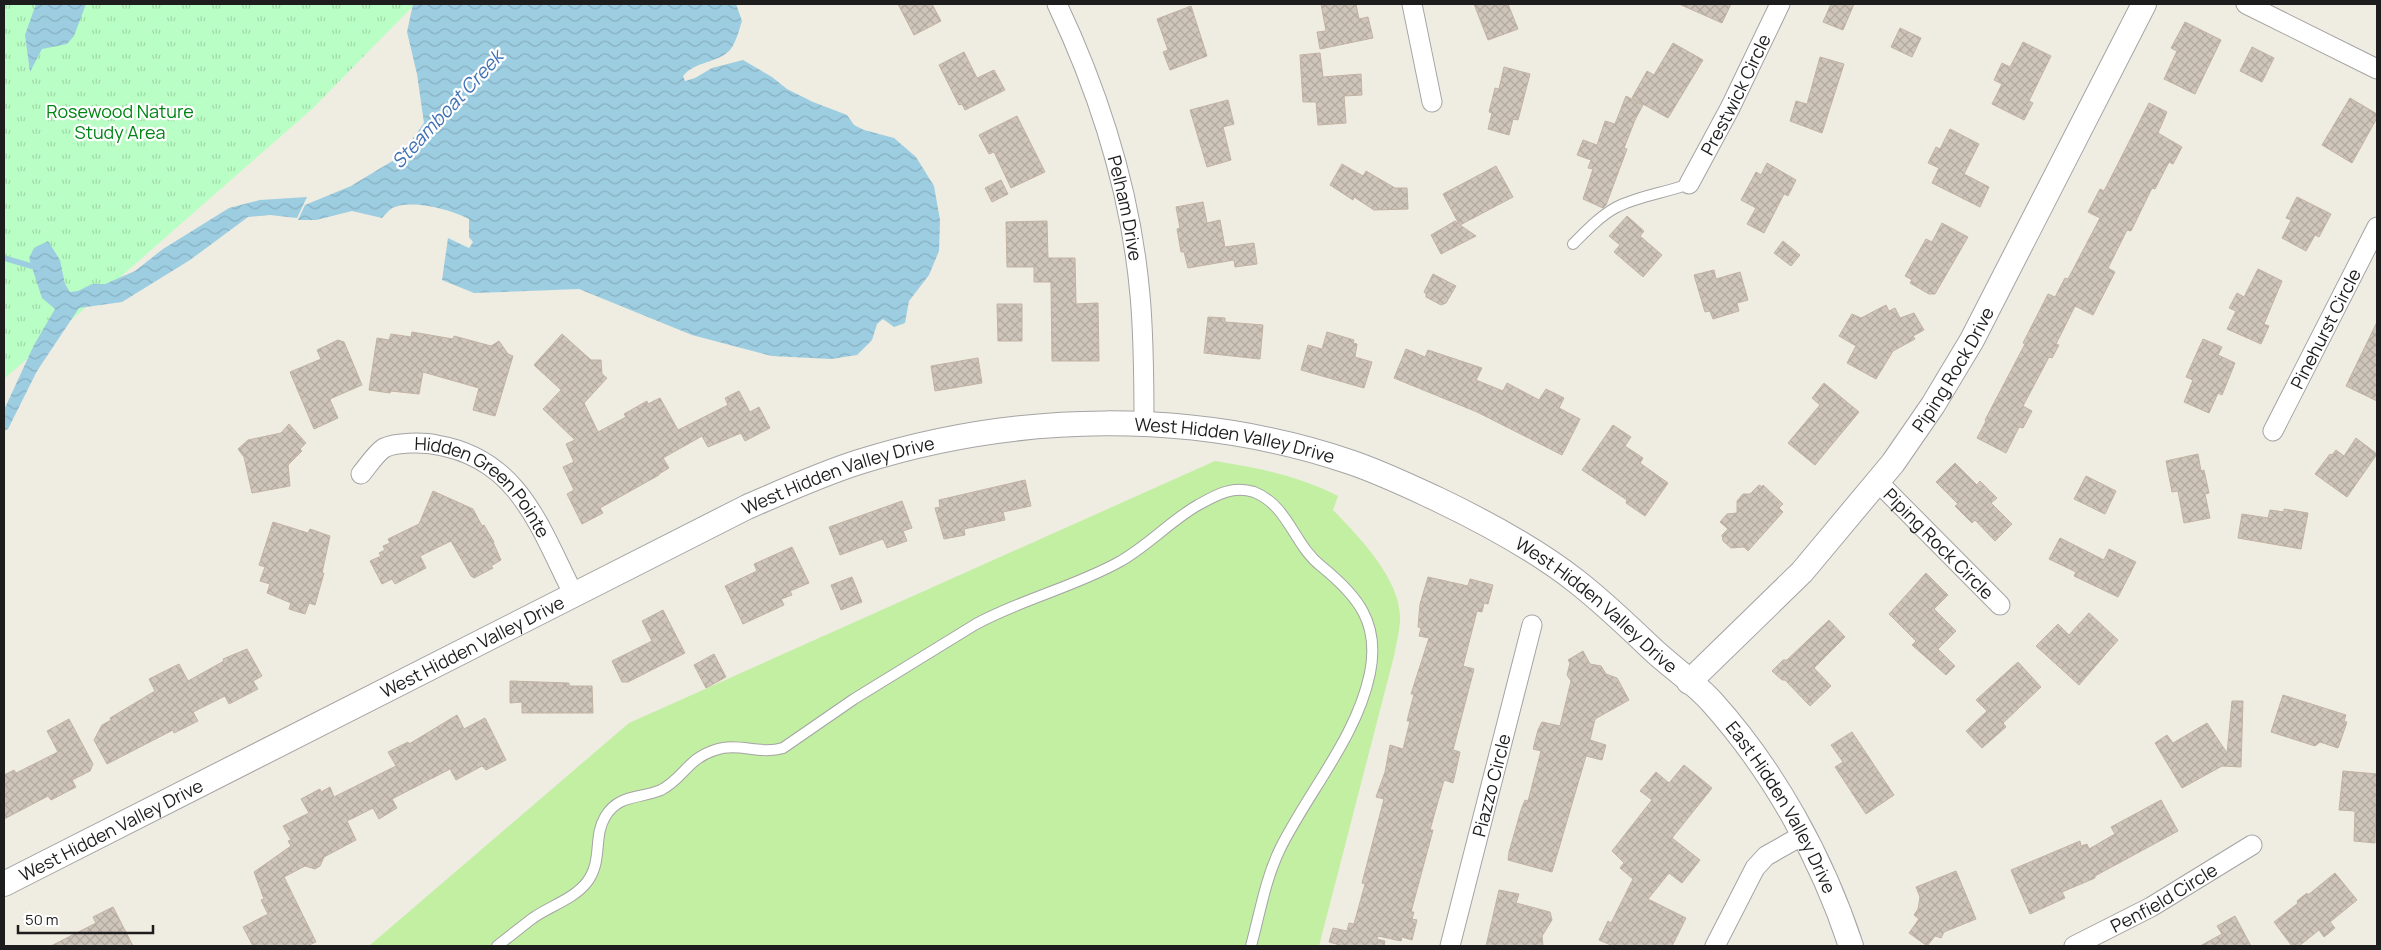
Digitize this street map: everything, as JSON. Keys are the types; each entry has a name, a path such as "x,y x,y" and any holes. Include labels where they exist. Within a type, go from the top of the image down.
{"street":[{"name":"Pelham Drive","path":"1057,4 1077,45 1100,108 1119,171 1131,228 1141,303 1144,359 1144,424"},
{"path":"1412,4 1432,102"},
{"name":"Prestwick Circle","path":"1689,184 1730,108 1780,4"},
{"name":"Piping Rock Drive","path":"1689,682 1802,572 1893,463 1933,405 1972,340 2144,4"},
{"path":"2246,4 2377,69"},
{"name":"Pinehurst Circle","path":"2273,432 2377,227"},
{"name":"West Hidden Valley Drive","path":"4,884 747,507 802,482 857,462 915,446 978,434 1083,424 1144,424 1235,434 1351,462 1462,511 1522,545 1573,579 1616,615 1689,682"},
{"name":"Hidden Green Pointe","path":"361,474 384,448 407,444 430,443 453,447 493,466 505,477 525,502 574,595"},
{"name":"Piping Rock Circle","path":"1877,481 2000,605"},
{"name":"Piazzo Circle","path":"1450,946 1532,625"},
{"name":"East Hidden Valley Drive","path":"1689,682 1710,700 1744,743 1774,786 1803,835 1825,879 1851,946"},
{"path":"1715,946 1755,868 1766,856 1803,835"},
{"name":"Penfield Circle","path":"2074,946 2151,907 2252,844"}],"lane":[{"path":"1574,244 1595,222 1614,208 1634,200 1689,184"},
{"path":"497,946 532,919 576,892 586,883 597,864 604,819 612,807 621,801 667,787 692,761 717,749 742,746 774,751 783,748 854,699 996,612 1118,563 1190,510 1225,491 1238,490 1252,492 1266,498 1276,507 1315,561 1343,584 1359,601 1368,620 1372,637 1373,655 1364,696 1330,764 1277,856 1265,887 1251,946"}],"green space":[{"name":"Rosewood Nature Study Area","path":"4,4 415,4 312,109 4,379"},
{"path":"1215,461 1278,474 1308,483 1338,496 1333,510 1377,560 1387,575 1399,606 1400,621 1394,656 1319,946 369,946 629,723"}],"water":[{"path":"36,4 86,4 74,36 67,44 42,49 30,72 25,35"},
{"name":"Steamboat Creek","path":"413,4 736,4 742,21 732,47 725,54 688,71 683,76 685,81 695,78 712,68 743,60 772,77 787,89 813,102 847,115 854,125 864,130 894,138 916,157 934,186 940,220 939,251 929,275 909,301 905,323 894,327 883,319 877,324 872,340 857,355 831,359 772,356 692,335 579,289 474,293 442,280 448,238 469,248 473,242 469,237 469,219 452,212 419,205 408,205 391,209 382,218 352,211 316,220 298,220 305,205 351,186 399,157 424,123 417,74 407,32"},
{"path":"307,197 297,218 270,215 248,217 190,260 122,302 79,308 37,371 8,429 4,431 4,410 34,345 55,309 42,298 29,258 34,248 48,241 60,260 65,284 70,292 78,291 92,284 105,284 135,271 163,249 229,208 260,200"}],"building":[{"path":"898,4 932,4 941,21 914,35"},
{"path":"1321,4 1356,4 1359,19 1368,17 1373,38 1320,49 1317,32 1326,31"},
{"path":"1474,4 1508,4 1518,29 1488,40"},
{"path":"1679,4 1731,4 1722,23"},
{"path":"1831,4 1854,4 1843,30 1823,22"},
{"path":"1191,6 1207,56 1170,70 1163,52 1168,50 1157,19"},
{"path":"2185,22 2221,40 2195,94 2164,79 2177,51 2171,48"},
{"path":"1900,28 1921,38 1912,57 1891,47"},
{"path":"2023,42 2051,56 2029,101 2033,103 2024,120 1992,104 2002,84 1994,80 2002,63 2010,67"},
{"path":"1673,43 1703,60 1668,118 1632,98 1647,71 1654,75"},
{"path":"2252,47 2274,58 2262,82 2240,71"},
{"path":"964,52 977,78 994,70 1005,90 965,110 962,104 959,105 939,65"},
{"path":"1320,53 1323,77 1361,74 1362,95 1344,96 1346,123 1318,125 1316,102 1303,102 1300,55"},
{"path":"1820,57 1844,64 1822,133 1790,121 1796,101 1807,104"},
{"path":"1504,67 1530,74 1518,120 1513,119 1509,135 1488,129 1492,113 1489,112 1495,88 1499,89"},
{"path":"1626,96 1643,105 1624,148 1627,149 1606,205 1603,208 1583,199 1593,169 1588,168 1591,160 1577,155 1583,140 1597,145 1605,121 1615,124"},
{"path":"2350,98 2377,114 2377,118 2352,163 2322,145"},
{"path":"1228,100 1234,124 1223,127 1231,160 1207,167 1190,110"},
{"path":"2149,103 2167,112 2158,133 2182,147 2173,164 2169,162 2155,189 2152,188 2131,231 2127,230 2108,268 2115,272 2093,315 2075,306 2056,344 2059,345 2052,358 2049,357 2023,406 2032,411 2023,428 2019,427 2006,453 1977,438 2048,294 2055,297 2065,278 2068,279 2100,218 2088,212 2100,189 2104,191"},
{"path":"1017,116 1045,172 1011,188 994,152 989,154 979,135"},
{"path":"1950,129 1979,144 1964,174 1989,187 1980,207 1932,183 1939,168 1928,163 1936,147 1940,149"},
{"path":"1767,163 1796,180 1788,196 1784,194 1764,233 1747,224 1756,208 1741,200 1756,172 1761,175"},
{"path":"1342,164 1363,176 1366,171 1395,188 1407,188 1408,209 1374,210 1354,197 1353,200 1330,185"},
{"path":"1496,166 1513,197 1460,225 1476,236 1441,254 1431,235 1455,221 1459,224 1443,194"},
{"path":"1001,180 1008,194 992,202 985,188"},
{"path":"2297,197 2331,214 2319,237 2315,235 2306,251 2282,238 2291,220 2286,218"},
{"path":"1203,202 1207,223 1220,220 1225,247 1254,243 1257,264 1235,267 1234,260 1188,268 1184,252 1181,252 1177,229 1180,228 1176,207"},
{"path":"1627,216 1644,231 1640,236 1662,255 1643,277 1614,252 1620,245 1609,236"},
{"path":"1047,221 1048,258 1075,258 1076,304 1098,303 1099,361 1052,361 1051,282 1034,282 1034,267 1007,267 1006,222"},
{"path":"1942,223 1968,237 1935,294 1929,294 1910,283 1912,280 1905,276 1926,239 1932,242"},
{"path":"1783,241 1800,255 1791,266 1774,253"},
{"path":"2258,269 2282,281 2264,324 2269,326 2261,344 2227,329 2236,311 2229,308 2237,293 2244,297"},
{"path":"1714,270 1716,279 1740,272 1748,300 1737,303 1739,311 1713,319 1710,311 1705,312 1694,275"},
{"path":"1433,274 1456,286 1446,303 1441,305 1426,297 1424,292"},
{"path":"997,304 1022,304 1022,341 998,341"},
{"path":"1886,305 1889,311 1895,308 1900,318 1914,313 1924,330 1913,336 1915,339 1893,351 1876,379 1847,363 1856,346 1839,336 1852,314 1861,318"},
{"path":"1208,317 1225,318 1225,322 1263,325 1260,359 1204,353"},
{"path":"2377,322 2377,401 2346,386"},
{"path":"412,332 453,339 454,336 491,346 499,341 508,354 513,356 495,416 473,410 479,388 423,372 419,394 369,390 377,338 389,340 391,334 411,337"},
{"path":"1327,332 1354,340 1353,343 1357,344 1355,357 1372,362 1364,388 1301,370 1308,345 1322,349"},
{"path":"562,334 591,360 601,360 602,374 607,378 584,403 598,432 626,417 624,414 647,401 648,404 660,398 678,430 728,405 725,398 739,391 750,412 759,407 770,428 745,441 741,433 708,447 702,436 663,458 669,468 600,508 603,513 582,524 567,494 574,490 563,467 574,462 566,444 575,440 543,409 561,390 534,365"},
{"path":"2203,339 2222,347 2218,355 2235,363 2222,395 2218,393 2209,413 2184,402 2193,380 2186,377"},
{"path":"338,340 344,342 362,385 332,398 330,400 338,418 314,429 290,372 321,359 317,350"},
{"path":"1406,349 1425,357 1428,350 1482,368 1476,380 1503,391 1507,383 1539,400 1546,389 1564,398 1559,408 1580,419 1562,455 1477,412 1394,378"},
{"path":"978,358 982,383 935,391 931,366"},
{"path":"1824,383 1859,412 1815,465 1788,443 1820,405 1812,398"},
{"path":"289,424 306,443 300,449 302,451 288,465 290,486 252,493 244,457 238,449 248,440 281,433"},
{"path":"1613,425 1631,437 1625,446 1643,458 1640,463 1668,483 1645,516 1626,503 1627,500 1582,470"},
{"path":"2356,438 2377,454 2347,497 2315,474 2330,454 2332,455 2336,450 2344,456"},
{"path":"2198,454 2201,471 2204,470 2209,493 2205,494 2210,518 2184,523 2178,491 2172,492 2166,461"},
{"path":"1955,463 1977,485 1980,481 1997,498 1991,503 2012,524 1995,541 1975,520 1972,523 1955,506 1958,504 1936,482"},
{"path":"2086,476 2116,491 2105,514 2074,499"},
{"path":"1025,480 1031,506 1003,512 1005,520 964,529 965,535 944,539 935,508 940,507 939,500"},
{"path":"1759,485 1762,487 1763,485 1783,504 1779,508 1783,512 1748,551 1744,547 1731,548 1723,541 1722,535 1728,529 1720,522 1727,514 1737,513 1737,501 1743,494 1750,494"},
{"path":"433,491 473,509 482,526 484,525 494,542 501,560 491,566 493,568 474,578 451,541 420,556 426,568 395,584 392,579 382,584 370,561 381,556 379,553 385,550 383,546 390,543 388,539 419,524"},
{"path":"902,501 912,528 903,531 907,541 887,548 883,539 840,555 829,527"},
{"path":"2284,509 2308,513 2301,549 2238,538 2242,514 2268,518 2270,510 2284,512"},
{"path":"273,522 308,533 310,529 330,536 322,573 324,573 315,605 309,603 305,614 289,609 291,603 267,593 270,584 260,581 265,567 259,565"},
{"path":"2060,538 2104,560 2109,549 2136,562 2118,597 2074,576 2076,572 2049,559"},
{"path":"792,547 809,583 790,591 792,595 781,599 784,605 743,624 725,586 757,571 754,564"},
{"path":"1926,573 1948,595 1934,609 1956,631 1938,649 1955,666 1946,675 1912,645 1916,641 1889,614"},
{"path":"852,577 862,602 841,610 831,585"},
{"path":"1428,577 1468,586 1470,579 1493,585 1488,604 1484,603 1482,612 1477,611 1463,666 1474,669 1453,750 1460,752 1456,770 1453,783 1444,780 1430,830 1433,830 1411,912 1414,912 1412,919 1417,920 1412,940 1402,937 1401,941 1378,936 1377,939 1385,941 1384,946 1343,946 1329,942 1333,928 1347,931 1349,923 1354,924 1365,884 1362,883 1384,799 1376,797 1385,772 1390,745 1403,749 1410,721 1407,721 1414,694 1411,694 1429,638 1419,636 1421,628 1418,627 1420,604"},
{"path":"663,610 685,653 628,682 622,682 612,661 652,641 642,621"},
{"path":"2089,613 2118,640 2079,685 2036,646 2058,624 2069,635"},
{"path":"1829,620 1845,637 1814,668 1831,686 1810,706 1785,680 1782,680 1772,671 1783,660 1787,660"},
{"path":"247,649 262,676 253,681 258,689 229,704 225,696 193,712 198,721 174,733 173,730 107,764 94,740 102,725 111,720 110,718 155,691 149,679 179,664 188,681 224,661 223,659"},
{"path":"1583,651 1590,664 1601,666 1606,674 1617,678 1629,700 1595,719 1590,740 1606,745 1602,760 1586,756 1552,872 1508,860 1509,852 1521,810 1525,800 1528,801 1541,751 1533,749 1538,730 1542,722 1560,726 1571,681 1567,675 1570,663 1568,660"},
{"path":"714,654 726,677 706,688 694,665"},
{"path":"2018,662 2041,687 2003,723 2006,727 1982,748 1966,731 1987,711 1976,700"},
{"path":"510,681 569,683 569,686 592,686 593,713 522,713 522,702 510,703"},
{"path":"2283,695 2346,715 2344,721 2347,722 2338,748 2320,742 2315,746 2271,732"},
{"path":"2232,701 2243,701 2241,767 2222,766 2182,788 2155,743 2167,735 2173,743 2207,723 2227,753"},
{"path":"457,715 464,729 485,718 506,760 486,770 482,766 456,780 450,769 392,799 397,808 379,819 373,808 347,821 356,840 324,857 320,866 315,869 305,866 284,877 316,942 307,946 253,946 243,927 268,914 261,900 264,899 254,872 291,846 288,841 291,840 283,826 309,813 301,799 320,789 321,792 330,787 334,797 396,766 388,752 408,742 409,744"},
{"path":"69,719 93,764 90,771 72,780 76,787 51,800 48,796 4,819 4,775 14,770 16,773 58,752 47,731"},
{"path":"1852,732 1894,795 1866,814 1835,767 1843,762 1831,745"},
{"path":"1684,765 1712,788 1672,838 1700,860 1682,883 1669,873 1648,899 1686,918 1672,946 1613,946 1599,940 1608,921 1611,923 1633,879 1620,868 1624,863 1612,851 1652,800 1640,791 1656,772 1669,783"},
{"path":"2343,771 2377,774 2375,843 2354,841 2355,811 2339,810"},
{"path":"2161,800 2178,831 2095,876 2095,878 2062,892 2065,898 2030,914 2011,870 2080,841 2081,846 2087,844 2089,849 2115,834 2111,827"},
{"path":"1956,871 1976,919 1944,932 1941,938 1935,936 1927,946 1909,933 1919,919 1914,915 1918,909 1920,897 1916,887"},
{"path":"2335,873 2357,900 2330,922 2335,928 2324,937 2319,930 2299,946 2292,946 2274,922 2298,903 2297,901 2307,893 2308,895"},
{"path":"1499,890 1519,894 1516,903 1550,912 1552,920 1542,936 1543,946 1486,946"},
{"path":"113,907 133,946 51,946 96,923 93,917"},
{"path":"2235,916 2251,946 2200,946 2222,934 2217,926"}],"waterway":[{"path":"4,258 38,268"}]}
